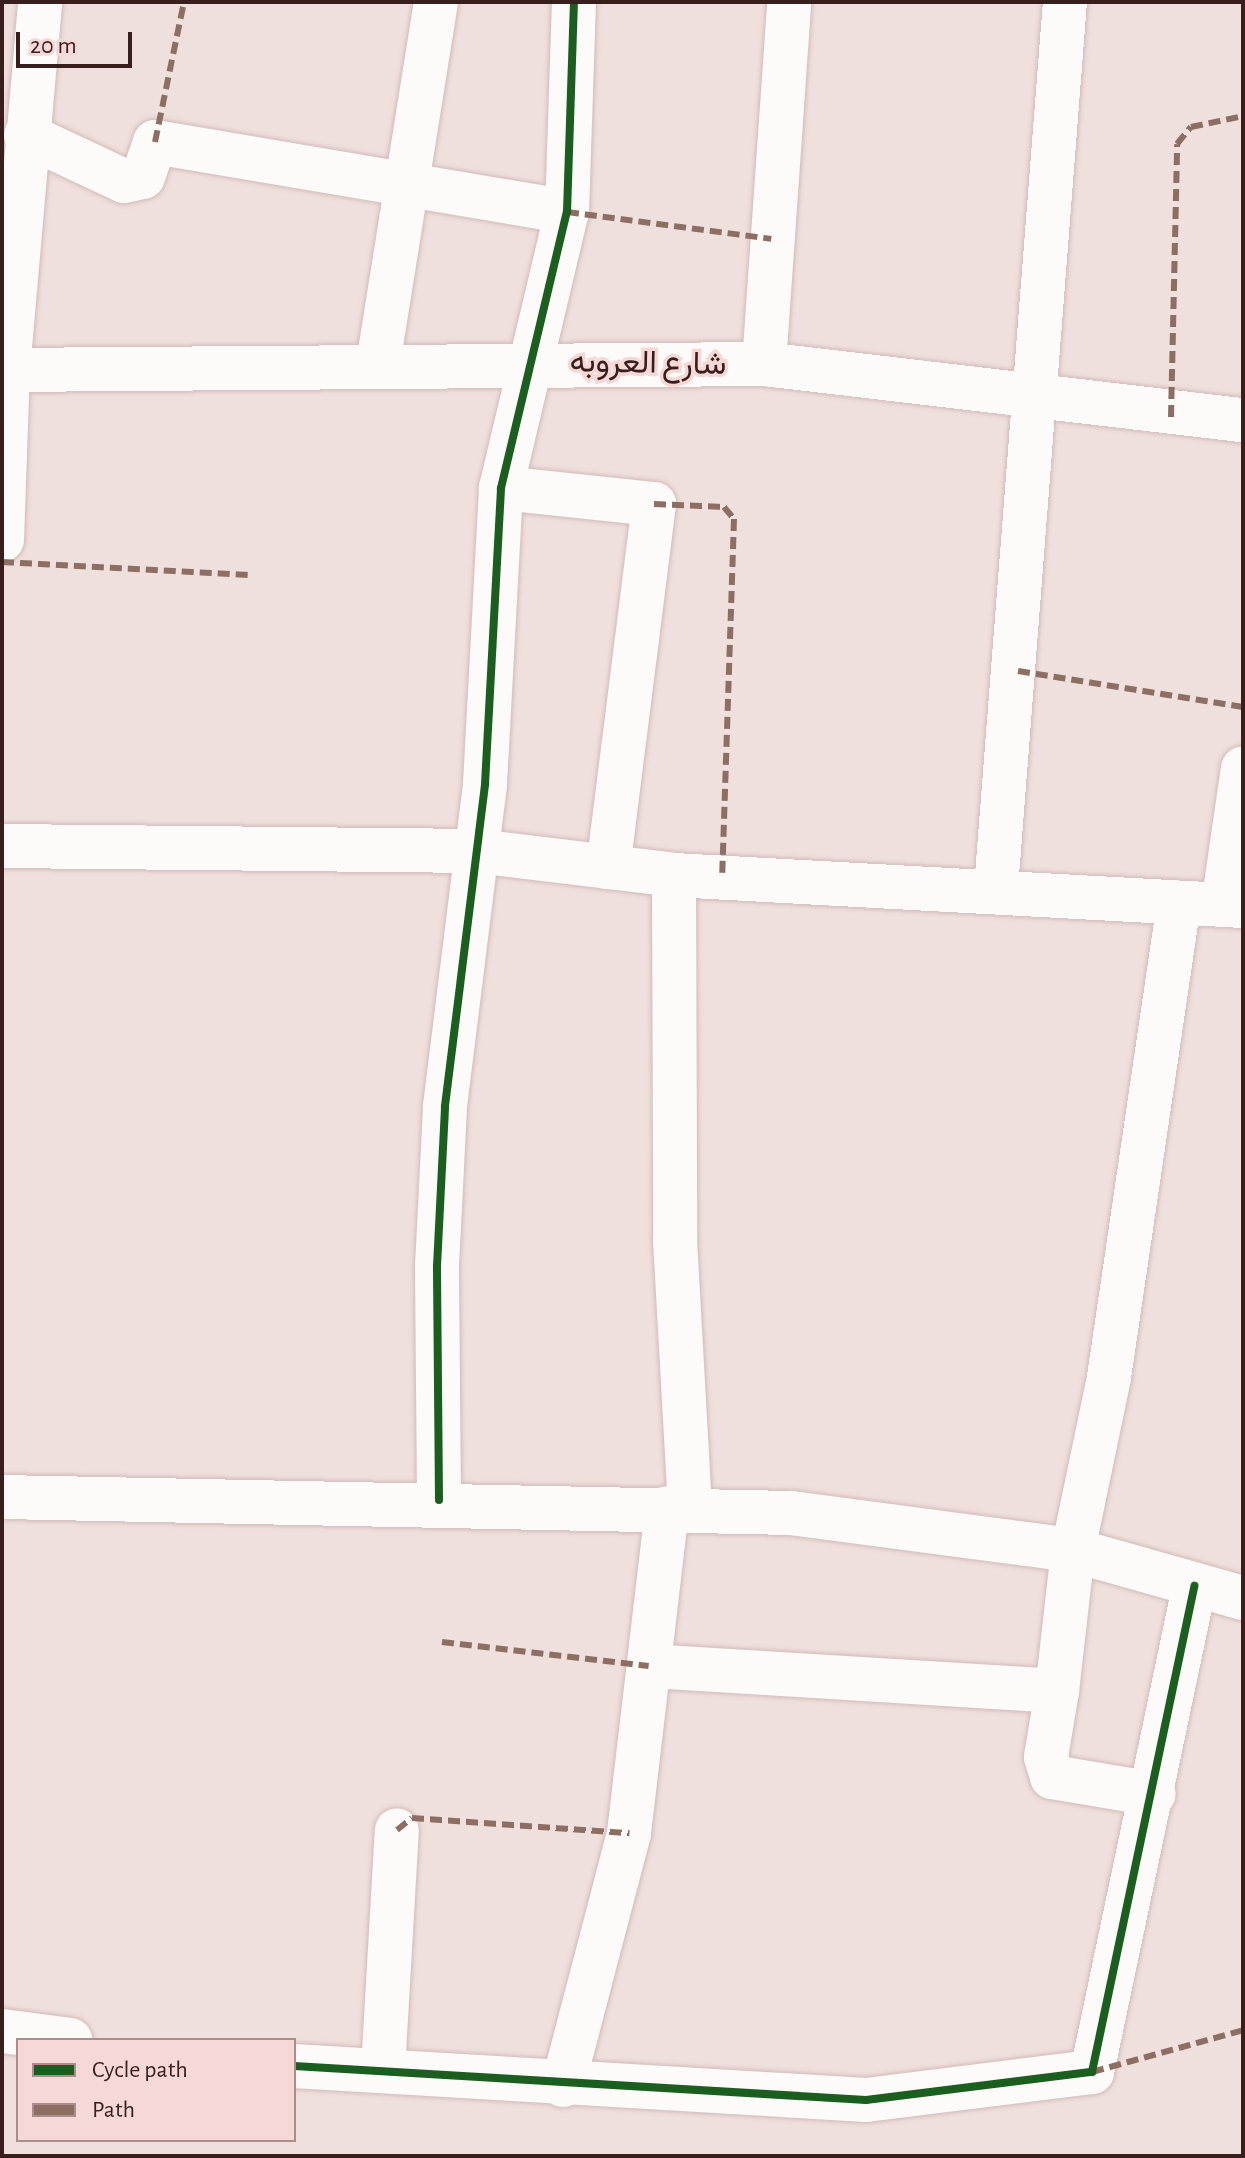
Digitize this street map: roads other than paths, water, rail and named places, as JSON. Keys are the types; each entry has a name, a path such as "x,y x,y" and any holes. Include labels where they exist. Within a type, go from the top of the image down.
{"street":[{"path":"2,540 5,370 18,158 40,2"},
{"path":"378,364 436,2"},
{"path":"439,1500 437,1266 445,1106 477,851 501,488 536,362 567,212 574,2"},
{"path":"764,364 789,2"},
{"path":"996,888 1039,397 1065,2"},
{"path":"18,158 124,181 143,177 155,142 408,182 567,212"},
{"name":"شارع العروبه","path":"5,370 536,362 764,364 1243,420"},
{"path":"501,488 654,504 608,867"},
{"path":"2,846 477,851 674,875 996,888 1233,905 1243,768"},
{"path":"563,2085 629,1833 649,1666 678,1508 674,875"},
{"path":"1154,1794 1052,1777 1046,1757 1073,1550 1109,1377 1179,903"},
{"path":"2,1497 439,1500 791,1513 1073,1550 1243,1598"},
{"path":"296,2066 563,2085 866,2100 1092,2072 1154,1794 1194,1586"},
{"path":"649,1666 1057,1691"},
{"path":"383,2070 397,1830"},
{"path":"2,2031 55,2038"}]}
